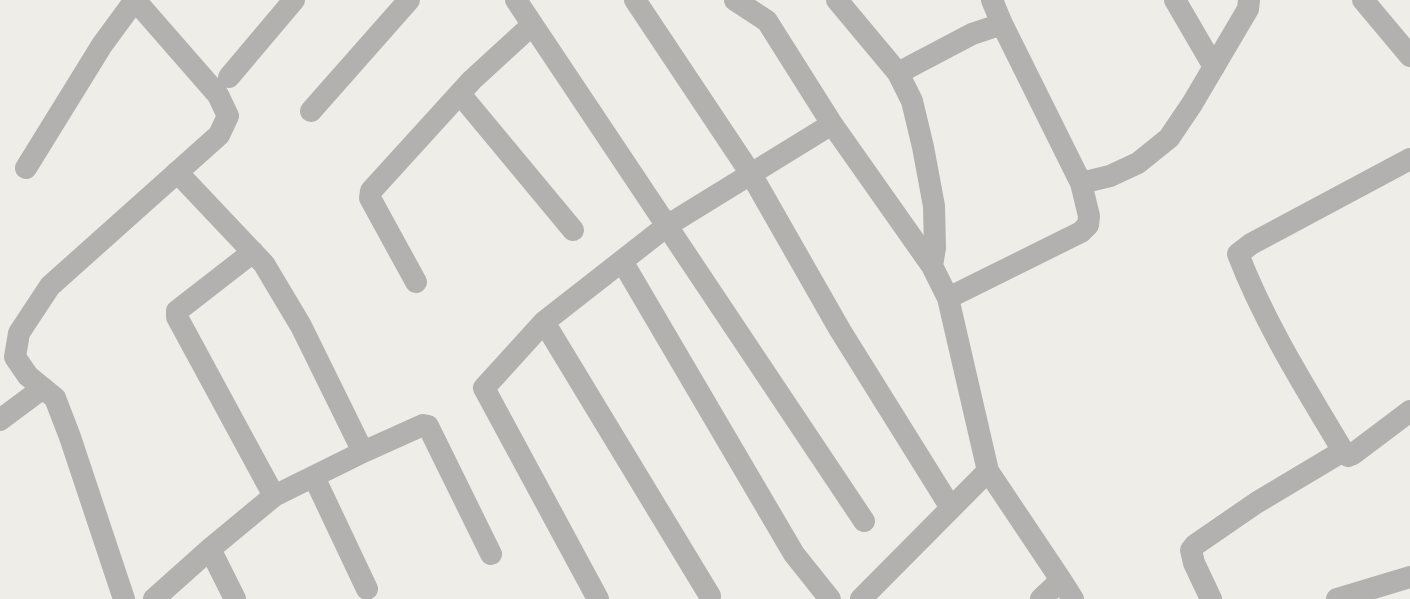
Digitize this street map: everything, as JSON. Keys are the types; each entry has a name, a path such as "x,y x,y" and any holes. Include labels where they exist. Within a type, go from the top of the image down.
{"street":[{"path":"26,168 102,45 135,0 218,95 228,116 219,135 50,286 19,333 14,357 28,376 55,398 124,599"},
{"path":"229,77 294,0"},
{"path":"311,111 409,0"},
{"path":"516,0 864,522"},
{"path":"635,0 751,174 840,330 951,508"},
{"path":"735,0 767,21 832,124 932,266 948,298 988,471 1061,580 1072,599"},
{"path":"837,0 898,73 912,101 923,147 934,206 935,248 932,266"},
{"path":"948,298 1081,232 1088,225 1089,216 1082,183 1002,24 992,0"},
{"path":"1175,0 1214,68"},
{"path":"1082,183 1110,176 1138,163 1169,138 1214,68 1248,9 1249,0"},
{"path":"1363,0 1410,56"},
{"path":"898,73 972,34 1002,24"},
{"path":"416,282 370,198 371,191 472,80 532,25"},
{"path":"460,94 573,230"},
{"path":"598,599 484,388 544,322 668,226 832,124"},
{"path":"1410,159 1251,244 1238,254 1247,277 1278,342 1343,452 1348,456 1352,454 1410,411"},
{"path":"176,172 264,264 301,326 364,452"},
{"path":"253,252 177,311 177,317 274,496"},
{"path":"622,261 794,554 830,599"},
{"path":"544,322 710,596"},
{"path":"0,420 43,388"},
{"path":"154,599 210,549 274,496 364,452 424,425 428,426 491,554"},
{"path":"1211,599 1194,563 1191,550 1195,545 1256,503 1343,452"},
{"path":"861,599 988,471"},
{"path":"314,477 367,589"},
{"path":"210,549 234,599"},
{"path":"1337,599 1410,577"},
{"path":"1041,599 1061,580"}]}
